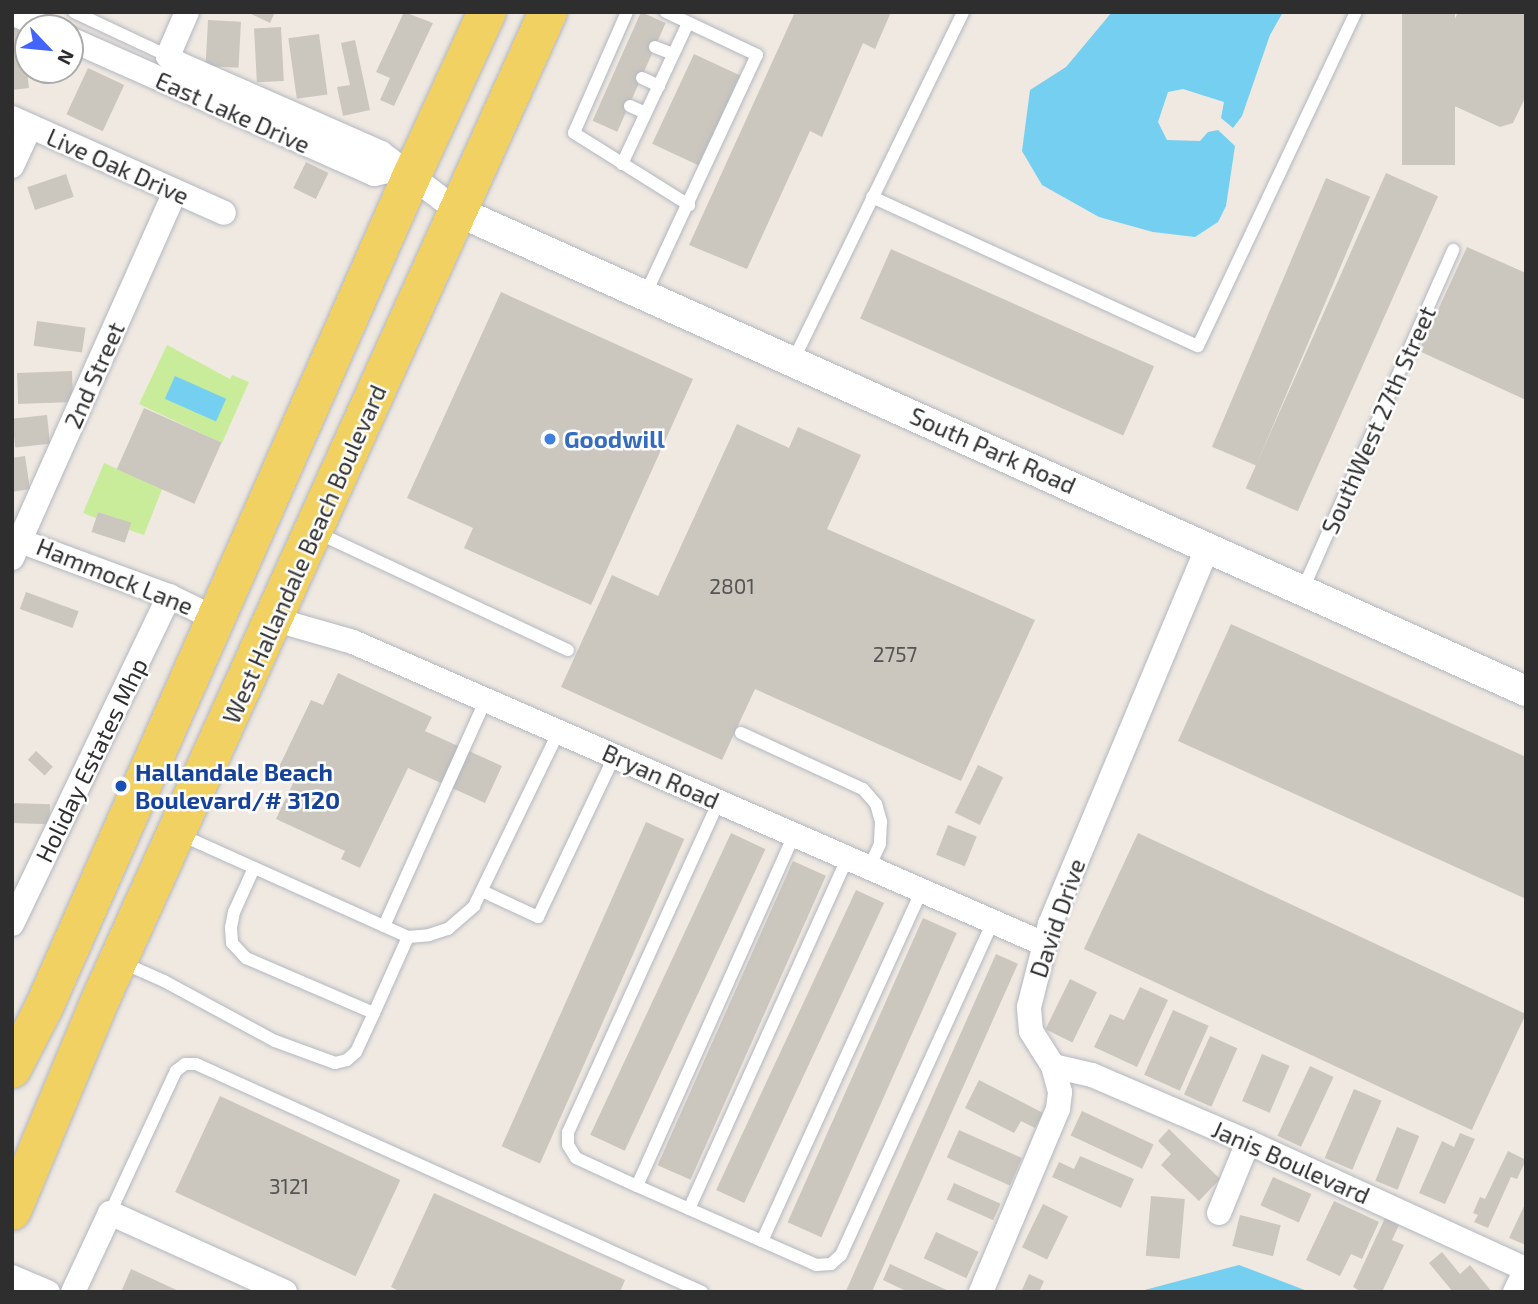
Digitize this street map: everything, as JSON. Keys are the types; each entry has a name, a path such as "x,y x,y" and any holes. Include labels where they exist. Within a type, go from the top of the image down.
{"main road":[{"path":"12,1069 44,1007 216,619 405,172 487,12"},
{"name":"West Hallandale Beach Boulevard","path":"12,1212 118,961 548,12"},
{"path":"214,753 230,656 224,627 216,619"}],"street":[{"path":"187,12 168,56 177,63 380,153 459,212"},
{"name":"East Lake Drive","path":"84,45 374,174 405,172"},
{"path":"12,166 21,123"},
{"name":"Live Oak Drive","path":"21,123 224,213"},
{"name":"2nd Street","path":"15,545 175,192"},
{"name":"South Park Road","path":"459,212 1526,691"},
{"name":"Hammock Lane","path":"15,545 169,596 216,619"},
{"name":"David Drive","path":"981,1292 1058,1109 1060,1092 1053,1066 1031,1031 1029,1007 1044,944 1208,547"},
{"name":"Holiday Estates Mhp","path":"12,924 169,596"},
{"name":"Bryan Road","path":"273,619 353,642 1044,944"},
{"name":"Janis Boulevard","path":"1053,1066 1092,1075 1248,1142 1526,1269"},
{"path":"1219,1213 1248,1142"},
{"path":"73,1292 110,1213 285,1292"},
{"path":"1515,1292 1526,1269"},
{"path":"12,1277 48,1292"}],"lane":[{"path":"74,12 168,56"},
{"path":"627,12 625,33 599,92 573,133 689,205"},
{"path":"645,295 757,55 666,12"},
{"path":"793,361 963,12"},
{"path":"872,197 1198,346 1356,12"},
{"path":"622,164 688,23"},
{"path":"655,47 673,54"},
{"path":"642,78 659,86"},
{"path":"630,106 646,113"},
{"name":"SouthWest 27th Street","path":"1303,589 1453,250"},
{"path":"314,531 568,650"},
{"path":"384,926 485,701"},
{"path":"177,833 408,937 429,935 448,929 474,906 559,732"},
{"path":"689,1209 858,864 880,844 881,822 876,804 863,789 741,733"},
{"path":"482,891 538,917 615,755"},
{"path":"719,801 568,1132 568,1145 576,1158 637,1186 816,1265 831,1264 841,1255 992,923"},
{"path":"637,1186 794,835"},
{"path":"254,868 234,912 232,943 246,958 374,1013"},
{"path":"762,1241 921,892"},
{"path":"118,961 164,981 275,1041 335,1063 347,1060 356,1052 408,937"},
{"path":"110,1213 176,1071 185,1064 196,1064 675,1286 702,1292"}],"green space":[{"path":"167,345 230,379 232,375 249,382 222,443 139,404"},
{"path":"104,463 162,489 144,535 129,530 130,523 98,512 96,518 83,513"}],"water":[{"path":"1112,12 1283,12 1270,35 1242,116 1233,128 1221,118 1224,102 1183,89 1168,92 1158,122 1167,140 1200,141 1208,132 1218,130 1235,146 1226,206 1218,222 1195,237 1153,232 1099,217 1042,185 1022,151 1030,90 1066,67"},
{"path":"175,376 226,399 216,422 165,399"},
{"path":"1239,1265 1310,1292 1137,1292"}],"building":[{"path":"247,12 275,12 270,23"},
{"path":"404,12 433,23 394,106 380,100 390,78 376,72"},
{"path":"641,12 666,23 617,132 593,121"},
{"path":"795,12 891,12 875,49 863,43 822,137 810,131 747,269 689,245"},
{"path":"1402,12 1455,12 1455,165 1402,165"},
{"path":"1458,12 1526,12 1526,96 1513,123 1500,127 1422,91"},
{"path":"208,20 241,22 239,68 206,66"},
{"path":"12,24 14,84 29,84 29,88 12,90"},
{"path":"281,27 284,81 257,82 254,28"},
{"path":"319,34 327,94 297,99 288,38"},
{"path":"355,40 370,110 343,116 337,87 350,85 341,43"},
{"path":"694,54 740,76 698,165 652,144"},
{"path":"88,68 124,85 103,131 66,114 81,84 84,84"},
{"path":"306,162 328,173 316,199 293,188"},
{"path":"1386,173 1438,196 1298,511 1246,488"},
{"path":"66,174 74,197 35,210 27,187"},
{"path":"1326,178 1370,197 1256,466 1212,447"},
{"path":"1467,247 1526,273 1526,400 1419,351"},
{"path":"891,249 1154,366 1123,436 860,318"},
{"name":"Goodwill","path":"501,292 693,379 591,605 464,548 473,528 407,498"},
{"path":"37,321 86,328 82,353 34,346"},
{"path":"72,371 73,402 18,404 17,373"},
{"path":"144,408 222,443 194,504 117,469"},
{"path":"47,415 50,444 15,447 12,419"},
{"path":"737,424 789,448 798,427 861,455 827,529 1035,620 961,781 755,689 722,760 561,687 612,575 658,596"},
{"path":"25,456 30,489 12,492 12,458"},
{"path":"98,512 131,523 125,543 92,532"},
{"path":"26,592 79,611 72,628 20,609"},
{"path":"1231,624 1526,757 1526,899 1178,741"},
{"path":"338,673 432,717 425,731 502,766 485,803 408,768 360,868 341,859 345,851 276,819 296,777 278,769 311,700 323,705"},
{"path":"36,751 53,767 45,775 28,760"},
{"path":"978,765 1003,777 980,825 955,813"},
{"path":"12,803 50,804 49,824 12,823"},
{"path":"646,822 684,839 540,1163 502,1146"},
{"path":"948,825 977,837 965,866 936,855"},
{"path":"731,833 765,849 625,1151 590,1135"},
{"path":"1138,833 1526,1014 1472,1130 1084,949"},
{"path":"793,861 826,876 690,1180 658,1165"},
{"path":"856,890 884,903 744,1203 716,1190"},
{"path":"923,918 957,933 821,1237 788,1222"},
{"path":"996,954 1018,964 872,1292 846,1292"},
{"path":"1070,979 1097,992 1072,1042 1045,1029"},
{"path":"1140,987 1168,1000 1137,1067 1094,1047 1110,1014 1124,1020"},
{"path":"1173,1010 1209,1026 1180,1091 1144,1075"},
{"path":"1210,1036 1237,1048 1211,1107 1184,1094"},
{"path":"1262,1054 1290,1066 1270,1113 1242,1101"},
{"path":"1310,1066 1334,1077 1301,1147 1277,1136"},
{"path":"979,1080 1043,1113 1035,1128 1021,1121 1014,1133 965,1108"},
{"path":"1354,1089 1382,1101 1352,1170 1325,1158"},
{"path":"220,1096 400,1180 356,1276 175,1192"},
{"path":"1082,1111 1154,1144 1142,1169 1071,1135"},
{"path":"1397,1127 1419,1136 1398,1190 1375,1181"},
{"path":"1169,1129 1220,1179 1199,1201 1161,1165 1171,1154 1158,1141"},
{"path":"959,1130 1022,1158 1010,1185 947,1157"},
{"path":"1460,1133 1475,1139 1445,1204 1419,1193 1442,1141 1454,1147"},
{"path":"1508,1151 1526,1160 1517,1179 1511,1177 1488,1228 1474,1222 1478,1215 1473,1213 1480,1197 1485,1199"},
{"path":"1080,1156 1134,1179 1121,1208 1052,1177 1059,1162 1074,1169"},
{"path":"1273,1177 1311,1194 1299,1222 1260,1205"},
{"path":"954,1183 1001,1204 993,1220 947,1199"},
{"path":"434,1193 625,1280 620,1292 401,1292 391,1287"},
{"path":"1151,1196 1185,1199 1180,1259 1146,1256"},
{"path":"1334,1201 1379,1222 1362,1259 1351,1254 1340,1276 1306,1260"},
{"path":"1526,1202 1526,1245 1509,1238"},
{"path":"1043,1204 1068,1216 1047,1259 1022,1247"},
{"path":"1240,1215 1281,1225 1273,1256 1232,1246"},
{"path":"1385,1218 1399,1225 1392,1240 1404,1245 1382,1292 1362,1292 1353,1287"},
{"path":"936,1232 979,1252 966,1278 924,1258"},
{"path":"1442,1252 1460,1274 1470,1265 1492,1292 1453,1292 1429,1263"},
{"path":"890,1264 951,1292 908,1292 883,1280"},
{"path":"131,1269 181,1292 121,1292"},
{"path":"1029,1274 1044,1281 1039,1292 1021,1292"}],"place":[{"name":"Goodwill","path":"550,439"},
{"name":"Hallandale Beach Boulevard/# 3120","path":"121,786"}]}
